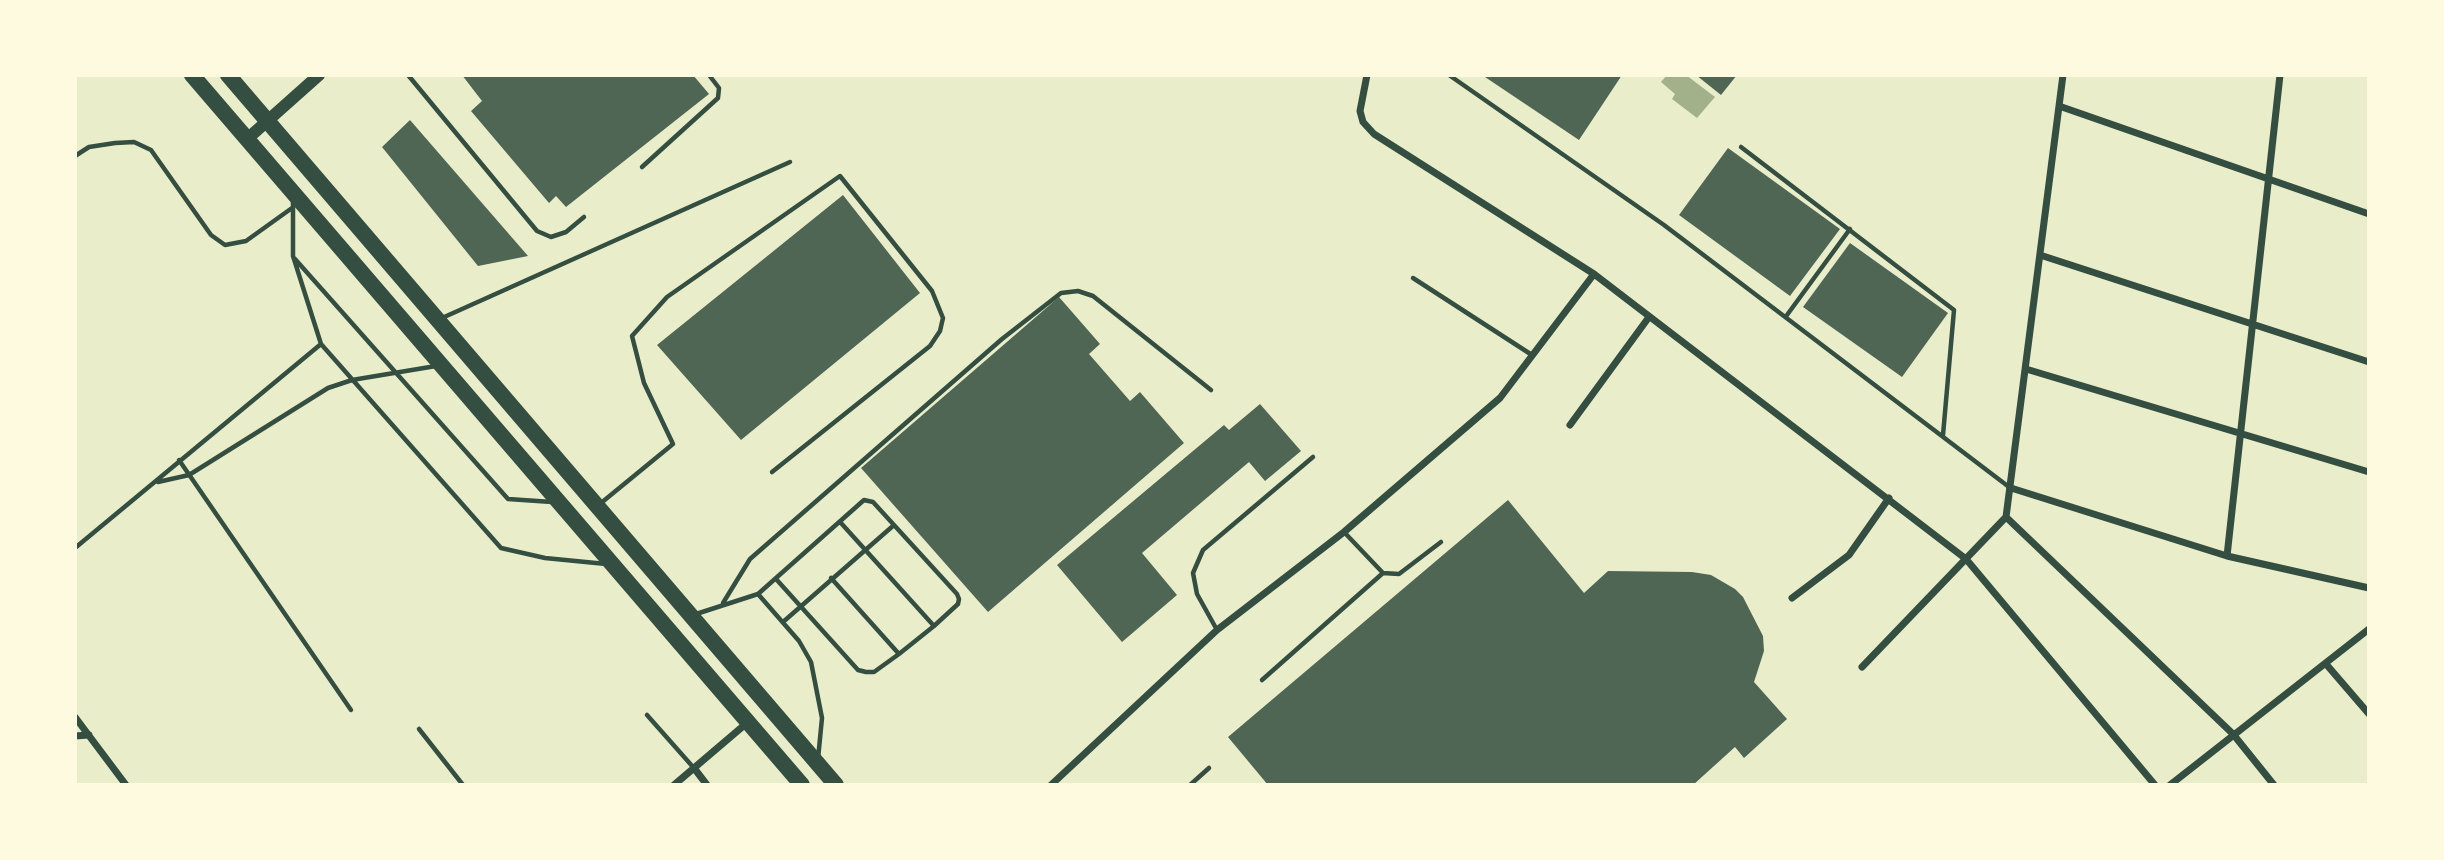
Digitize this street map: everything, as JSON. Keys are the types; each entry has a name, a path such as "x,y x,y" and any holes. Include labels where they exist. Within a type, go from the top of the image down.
{"main road":[{"path":"192,75 802,785"},
{"path":"228,75 835,785"}],"street":[{"path":"246,140 319,75"},
{"path":"1367,75 1360,111 1363,122 1374,134 1594,274 1966,559 2155,785"},
{"path":"1862,667 2006,517 2063,75"},
{"path":"2227,556 2280,75"},
{"path":"2059,106 2369,214"},
{"path":"2040,255 2369,362"},
{"path":"1051,785 1217,630 1344,532 1500,398 1594,274"},
{"path":"1570,425 1649,317"},
{"path":"2026,369 2369,472"},
{"path":"2011,488 2227,556 2369,588"},
{"path":"1792,598 1849,555 1889,498"},
{"path":"2006,517 2233,734 2274,785"},
{"path":"2170,785 2369,629"},
{"path":"2326,664 2369,714"},
{"path":"75,717 126,785"},
{"path":"674,785 748,722"},
{"path":"75,736 89,735"},
{"path":"694,768 707,785"}],"lane":[{"path":"408,75 537,232 551,237 566,232 584,217"},
{"path":"642,166 718,98 719,88 709,75"},
{"path":"1449,75 1664,225 1787,315 2011,488"},
{"path":"75,156 89,147 115,143 134,142 151,150 211,235 225,245 246,241 293,208"},
{"path":"1741,147 1954,310 1943,435"},
{"path":"438,320 790,162"},
{"path":"597,506 673,444 644,383 632,336 667,298 840,176 932,291 943,318 940,331 930,346 772,472"},
{"path":"292,190 293,256 321,344 501,548 545,558 614,565"},
{"path":"1787,315 1850,229"},
{"path":"293,256 508,499 560,502"},
{"path":"1413,278 1533,355"},
{"path":"723,603 750,559 1013,330 1060,293 1078,291 1093,296 1211,390"},
{"path":"75,548 321,344"},
{"path":"157,482 189,475 328,388 352,380 443,365"},
{"path":"1217,630 1197,594 1193,573 1203,550 1313,457"},
{"path":"179,460 351,710"},
{"path":"691,616 723,603 758,594 864,500 869,500 957,593 958,604 874,672 858,670 776,579"},
{"path":"841,523 934,626"},
{"path":"783,622 894,525"},
{"path":"1344,532 1383,573 1399,575 1441,542"},
{"path":"1262,680 1383,573"},
{"path":"831,578 899,654"},
{"path":"758,594 783,622 811,662 822,718 818,764"},
{"path":"647,715 694,768"},
{"path":"419,729 463,785"},
{"path":"1190,785 1209,768"}],"shaded area":[{"path":"1667,75 1686,75 1715,97 1697,118 1672,99 1675,94 1661,82"}],"building":[{"path":"462,75 693,75 709,94 566,207 556,196 549,203 471,111 482,101"},
{"path":"1482,75 1622,75 1579,140"},
{"path":"1696,75 1737,75 1721,95"},
{"path":"410,120 528,256 478,266 382,147"},
{"path":"1728,148 1840,229 1790,296 1679,215"},
{"path":"843,195 920,293 741,440 657,345"},
{"path":"1850,243 1948,313 1902,377 1803,307"},
{"path":"1059,297 1100,344 1089,354 1130,401 1140,392 1184,443 988,612 861,468"},
{"path":"1260,404 1301,451 1265,481 1249,462 1142,553 1177,595 1122,642 1057,565 1224,425 1229,430"},
{"path":"1508,500 1584,593 1608,571 1692,572 1711,575 1735,589 1743,597 1763,636 1764,651 1754,682 1787,719 1744,758 1735,747 1693,785 1268,785 1228,737"}]}
